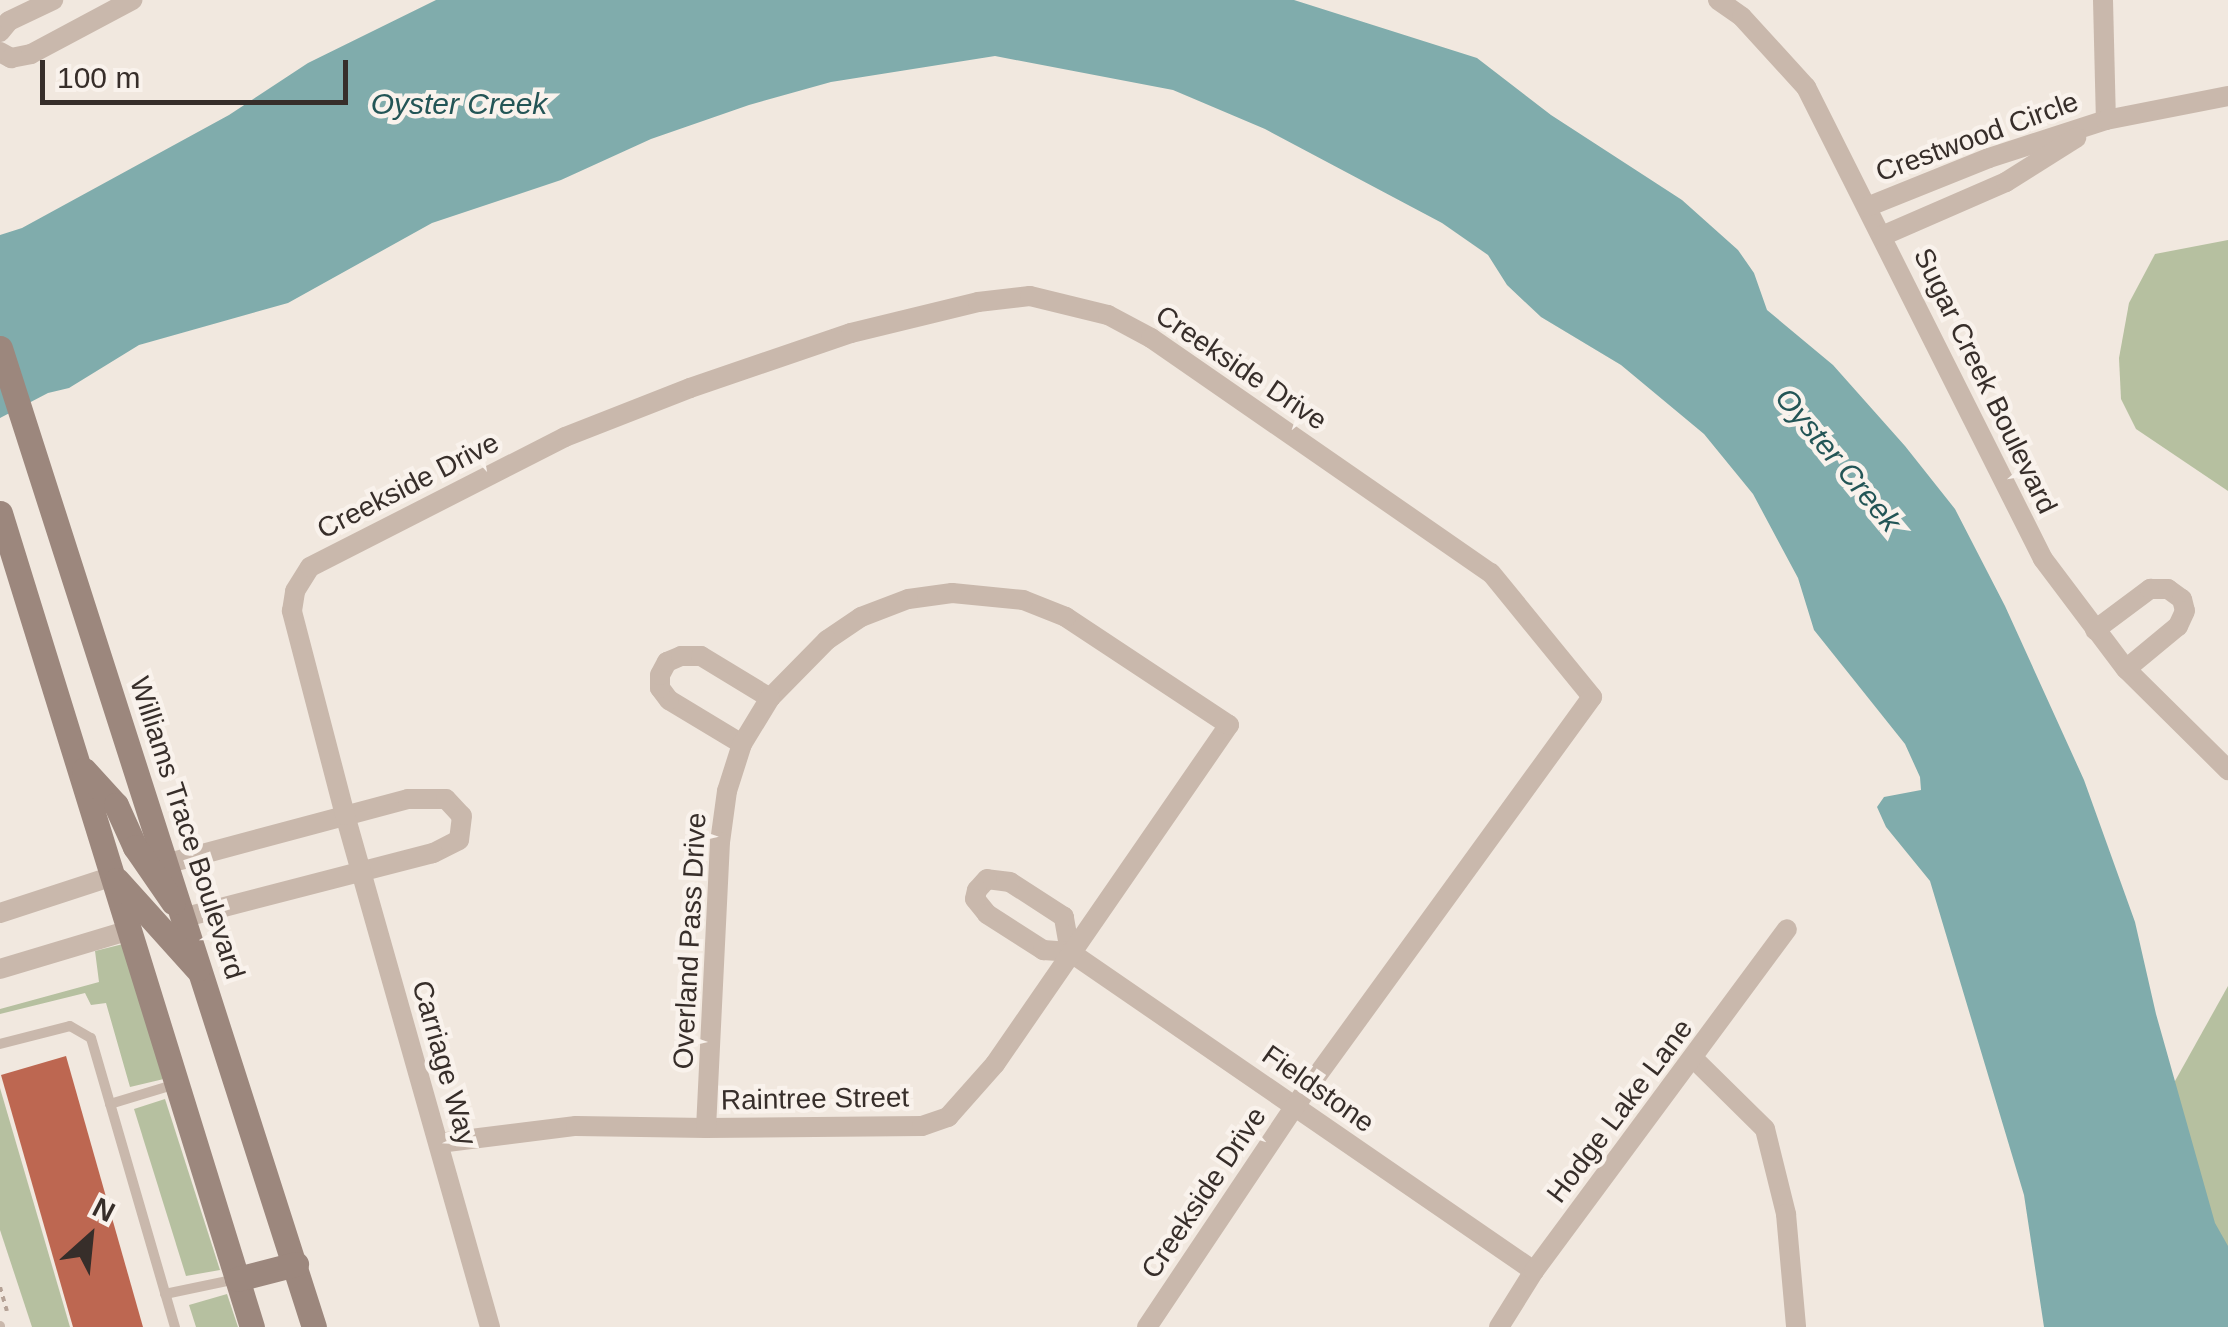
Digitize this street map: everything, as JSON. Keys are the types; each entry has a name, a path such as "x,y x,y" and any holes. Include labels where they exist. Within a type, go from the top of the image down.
{"main road":[{"name":"Williams Trace Boulevard","path":"0,348 29,449 186,917 314,1327"},
{"path":"0,513 252,1327"},
{"path":"79,765 116,805 135,847 186,917"},
{"path":"113,876 205,978"},
{"path":"237,1279 296,1264"}],"street":[{"path":"0,32 9,22 53,0"},
{"path":"0,52 11,58 31,54 109,6 132,0"},
{"name":"Sugar Creek Boulevard","path":"1718,0 1742,17 1806,87 2042,560 2126,668 2228,770"},
{"path":"2103,0 2106,120"},
{"name":"Crestwood Circle","path":"1867,206 1989,158 2106,120 2228,96"},
{"name":"Crestwood Circle","path":"1882,236 2006,182 2106,120"},
{"name":"Creekside Drive","path":"345,815 292,611 295,591 310,567 565,437 690,388 851,333 978,302 1030,296 1108,315 1151,338 1490,574 1592,697 1295,1106 1147,1327"},
{"path":"2094,630 2150,588 2168,589 2182,598 2185,611 2178,626 2126,668"},
{"name":"Overland Pass Drive","path":"706,1128 720,842 727,791 742,744 770,698 798,665 861,617 908,599 952,593 1023,600 1066,616 1229,725"},
{"path":"742,744 668,700 660,688 660,675 667,662 682,656 701,656 770,698"},
{"name":"Raintree Street","path":"438,1142 576,1126 922,1126 948,1118 995,1064 1229,725"},
{"path":"168,863 345,815 434,796 446,799 462,816 459,840 448,847 362,874 186,917"},
{"name":"Carriage Way","path":"345,815 490,1327"},
{"path":"0,913 113,876"},
{"name":"Fieldstone","path":"1070,952 1064,917 1010,882 987,879 977,890 974,899 988,914 1044,950 1070,952 1534,1271"},
{"name":"Hodge Lake Lane","path":"1499,1327 1534,1271 1787,929"},
{"path":"0,970 130,930"},
{"path":"1693,1058 1765,1128 1786,1214 1796,1327"}],"lane":[{"path":"0,1044 70,1026 80,1028 91,1038 175,1327"},
{"path":"110,1104 177,1084"},
{"path":"166,1294 237,1279"}],"path":[{"path":"0,1287 8,1314"}],"green space":[{"path":"2228,240 2228,491 2136,429 2121,399 2119,358 2129,303 2155,254"},
{"path":"123,944 168,1078 130,1087 106,1003 91,1005 85,993 0,1014 0,1009 99,982 95,951"},
{"path":"2228,986 2228,1255 2214,1238 2170,1090"},
{"path":"0,1088 70,1327 32,1327 0,1230"},
{"path":"165,1099 220,1270 186,1276 134,1109"},
{"path":"227,1294 238,1327 196,1327 189,1305"}],"water":[{"name":"Oyster Creek","path":"436,0 1294,0 1477,58 1551,115 1682,200 1738,250 1754,273 1767,310 1833,365 1905,446 1955,509 2005,606 2084,780 2135,922 2156,1014 2215,1223 2228,1246 2228,1327 2044,1327 2024,1195 1930,881 1886,827 1877,807 1884,797 1921,790 1920,777 1905,744 1814,630 1798,578 1753,494 1704,434 1621,365 1541,317 1507,285 1488,255 1442,223 1265,129 1173,90 995,56 831,82 651,139 561,180 432,223 288,303 139,345 69,388 48,393 0,418 0,235 22,228 229,115 308,63"}],"building":[{"path":"66,1056 143,1327 73,1327 1,1075"}]}
